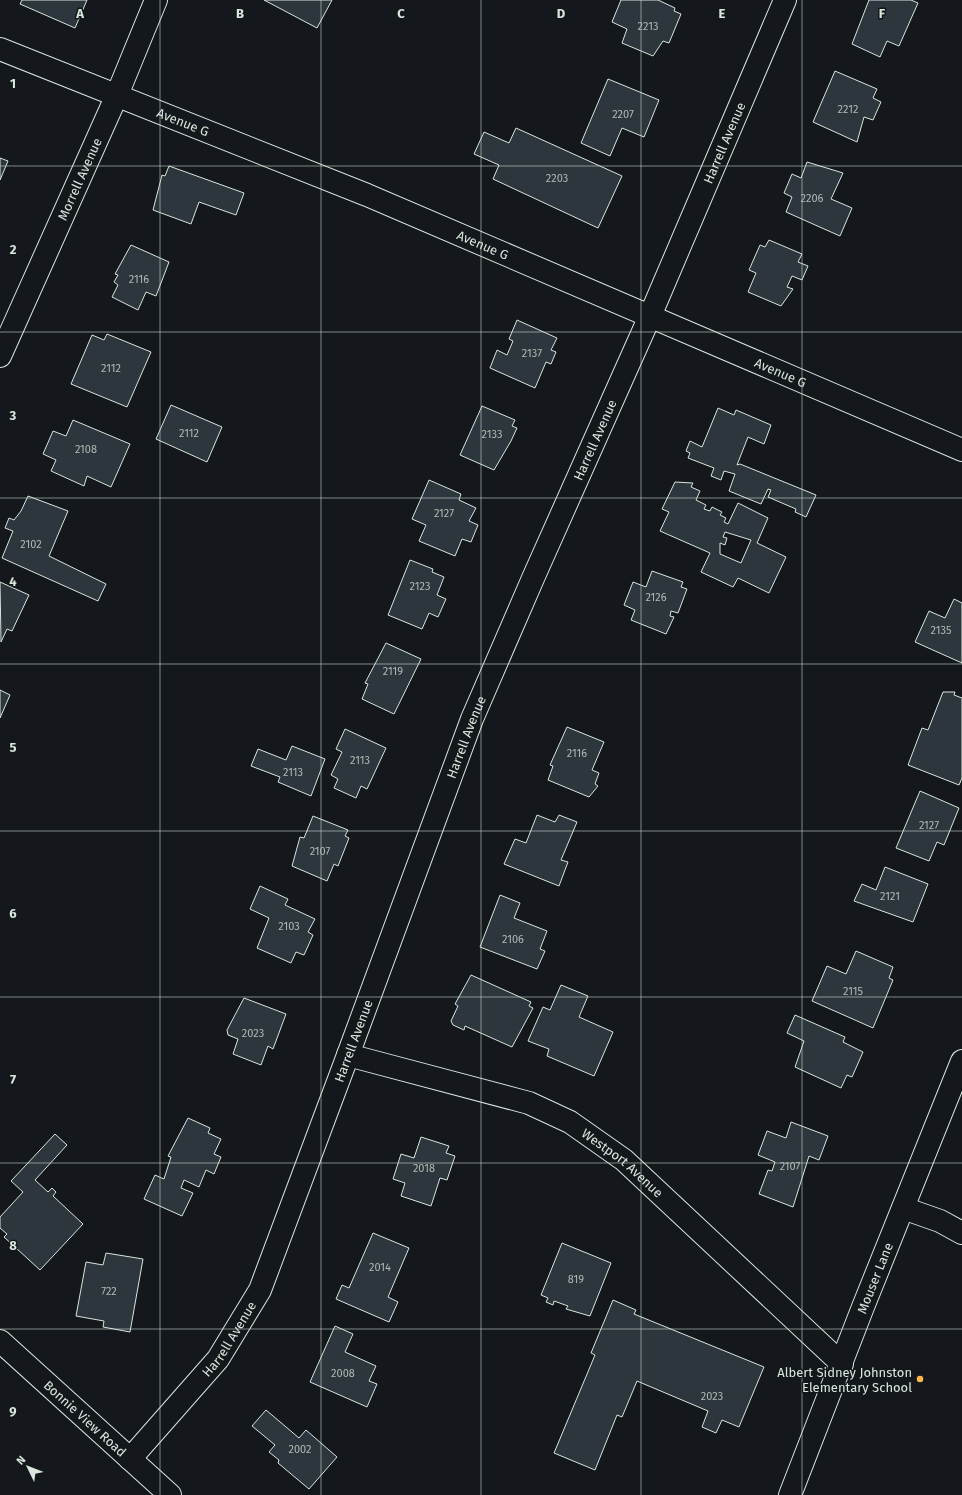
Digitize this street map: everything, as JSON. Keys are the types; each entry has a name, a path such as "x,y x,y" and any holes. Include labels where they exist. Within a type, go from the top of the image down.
{"street":[{"name":"Morrell Avenue","path":"0,356 117,95 156,0"},
{"name":"Harrell Avenue","path":"130,1459 218,1359 260,1290 472,719 650,316 785,0"},
{"name":"Avenue G","path":"0,49 367,195 962,450"},
{"name":"Westport Avenue","path":"348,1055 529,1104 570,1122 624,1160 842,1364"},
{"name":"Mouser Lane","path":"790,1495 962,1061"},
{"path":"903,1208 940,1221 962,1233"},
{"name":"Bonnie View Road","path":"0,1340 170,1495"}],"building":[{"path":"22,0 87,0 75,28 20,4"},
{"path":"264,0 332,0 317,28"},
{"path":"621,0 658,0 675,8 674,11 681,14 669,43 663,41 653,56 622,43 627,29 612,22"},
{"path":"869,0 911,0 918,3 899,46 887,41 880,57 852,44"},
{"path":"835,71 877,89 873,98 881,102 873,120 864,117 857,142 813,122"},
{"path":"608,79 659,100 644,137 622,128 610,156 581,143"},
{"path":"516,128 622,176 598,228 493,179 499,165 474,154 484,132 509,143"},
{"path":"0,158 8,161 0,180"},
{"path":"807,162 843,173 831,199 852,208 840,236 786,212 792,197 784,193 792,174 801,178"},
{"path":"169,166 244,193 236,215 199,202 191,224 153,210 162,175 165,176"},
{"path":"769,240 802,254 798,262 808,266 802,280 792,276 787,287 793,289 781,306 748,292 756,273 749,270 760,245 765,247"},
{"path":"131,245 169,262 156,296 146,292 138,310 112,297 118,285 114,282 118,275 115,274"},
{"path":"517,320 557,338 551,350 556,352 551,364 546,362 535,388 490,368 497,350 507,355 513,341 509,339"},
{"path":"107,334 151,352 127,407 71,384 92,335 104,340"},
{"path":"171,405 222,427 207,462 156,439"},
{"path":"482,406 515,420 512,426 517,428 494,470 460,455"},
{"path":"718,408 734,415 736,410 771,425 764,444 748,437 737,465 740,464 816,495 806,517 795,512 796,509 768,497 771,490 768,489 761,504 729,491 735,474 724,471 721,480 711,476 714,468 688,458 690,453 686,451 690,441 702,447"},
{"path":"73,420 130,444 111,487 87,476 84,486 51,471 56,460 43,454 53,431 66,436"},
{"path":"429,480 461,494 459,500 476,508 469,521 478,525 471,542 462,539 455,556 419,541 426,525 412,519"},
{"path":"675,482 693,483 691,487 700,491 696,500 706,505 704,509 710,511 712,507 722,512 720,515 726,518 724,522 728,524 738,503 768,518 757,543 786,557 769,593 738,578 733,587 701,572 710,553 660,531 669,512 662,509","holes":["725,532 751,540 741,563 720,554 720,543 725,545 727,538 723,537"]},
{"path":"28,496 68,511 49,556 106,584 98,601 2,558 13,531 5,528 9,518 14,520 21,511"},
{"path":"410,560 433,569 432,572 444,577 437,595 446,599 438,617 429,613 422,629 388,615"},
{"path":"652,571 683,582 681,587 687,589 678,613 671,611 670,616 674,617 666,634 631,620 635,610 624,605 633,582 646,587"},
{"path":"0,582 29,595 12,631 7,629 1,642"},
{"path":"954,599 962,603 962,663 915,642 929,611 945,618"},
{"path":"386,643 421,659 394,714 362,699 368,684 365,683"},
{"path":"0,690 10,695 0,718"},
{"path":"943,692 955,692 954,695 962,698 962,778 959,785 908,765 922,728 928,730"},
{"path":"567,727 604,742 592,770 599,773 595,784 598,786 589,797 548,780 553,766 550,765"},
{"path":"345,729 386,748 367,789 361,786 356,798 334,788 338,779 331,775 342,752 336,749"},
{"path":"292,746 325,759 311,796 278,782 280,777 251,766 258,749 286,760"},
{"path":"920,791 959,808 944,845 937,842 929,861 896,848"},
{"path":"537,815 555,822 559,815 577,822 561,860 568,862 559,886 504,864 515,839 526,843"},
{"path":"313,816 348,830 345,836 349,838 338,866 334,864 327,881 292,866 300,837 304,838"},
{"path":"885,867 928,884 913,922 854,901 862,884 876,890"},
{"path":"260,886 288,899 285,905 315,919 308,932 313,935 304,955 296,952 291,963 257,948 269,918 250,909"},
{"path":"500,895 520,903 514,918 547,931 540,949 545,951 537,969 480,947"},
{"path":"856,951 893,967 889,978 893,980 873,1028 812,1001 827,966 846,974"},
{"path":"471,975 531,1002 529,1006 533,1008 512,1047 465,1026 464,1030 453,1025 451,1021 458,1006 455,1004"},
{"path":"561,985 588,996 579,1017 613,1032 594,1076 547,1056 549,1049 528,1041 543,1007 550,1010"},
{"path":"244,998 286,1014 273,1049 268,1046 261,1065 233,1054 238,1039 228,1035 227,1030"},
{"path":"795,1015 845,1037 843,1042 863,1052 852,1077 847,1075 841,1088 795,1067 804,1041 787,1033"},
{"path":"188,1118 210,1128 208,1133 221,1139 214,1154 221,1157 214,1174 206,1170 199,1187 184,1180 181,1188 193,1193 182,1216 144,1199 155,1175 164,1179 171,1157 168,1156"},
{"path":"791,1122 828,1136 819,1160 809,1156 793,1207 759,1194 768,1170 772,1171 775,1162 758,1155 767,1131 786,1138"},
{"path":"55,1134 67,1145 35,1180 48,1192 52,1188 56,1192 53,1196 83,1224 40,1270 4,1237 7,1234 0,1228 0,1217 23,1192 11,1181"},
{"path":"421,1137 449,1146 446,1153 455,1156 447,1180 440,1178 431,1206 401,1196 405,1183 393,1179 401,1154 414,1158"},
{"path":"373,1233 409,1248 388,1297 398,1302 389,1322 336,1299 342,1285 349,1288"},
{"path":"562,1243 611,1263 590,1316 566,1309 568,1306 554,1301 553,1305 546,1302 548,1298 541,1295"},
{"path":"106,1253 143,1259 130,1332 103,1327 104,1321 76,1316 86,1262 103,1265"},
{"path":"613,1300 636,1310 634,1314 764,1367 739,1427 722,1420 716,1433 702,1427 708,1411 637,1381 622,1417 617,1415 595,1470 554,1453 595,1355 591,1353"},
{"path":"335,1326 353,1334 345,1352 376,1366 369,1381 377,1384 367,1407 310,1382"},
{"path":"266,1410 299,1438 306,1430 337,1457 309,1489 278,1463 279,1460 269,1452 275,1445 252,1426"}],"place":[{"name":"Albert Sidney Johnston Elementary School","path":"920,1379"}]}
